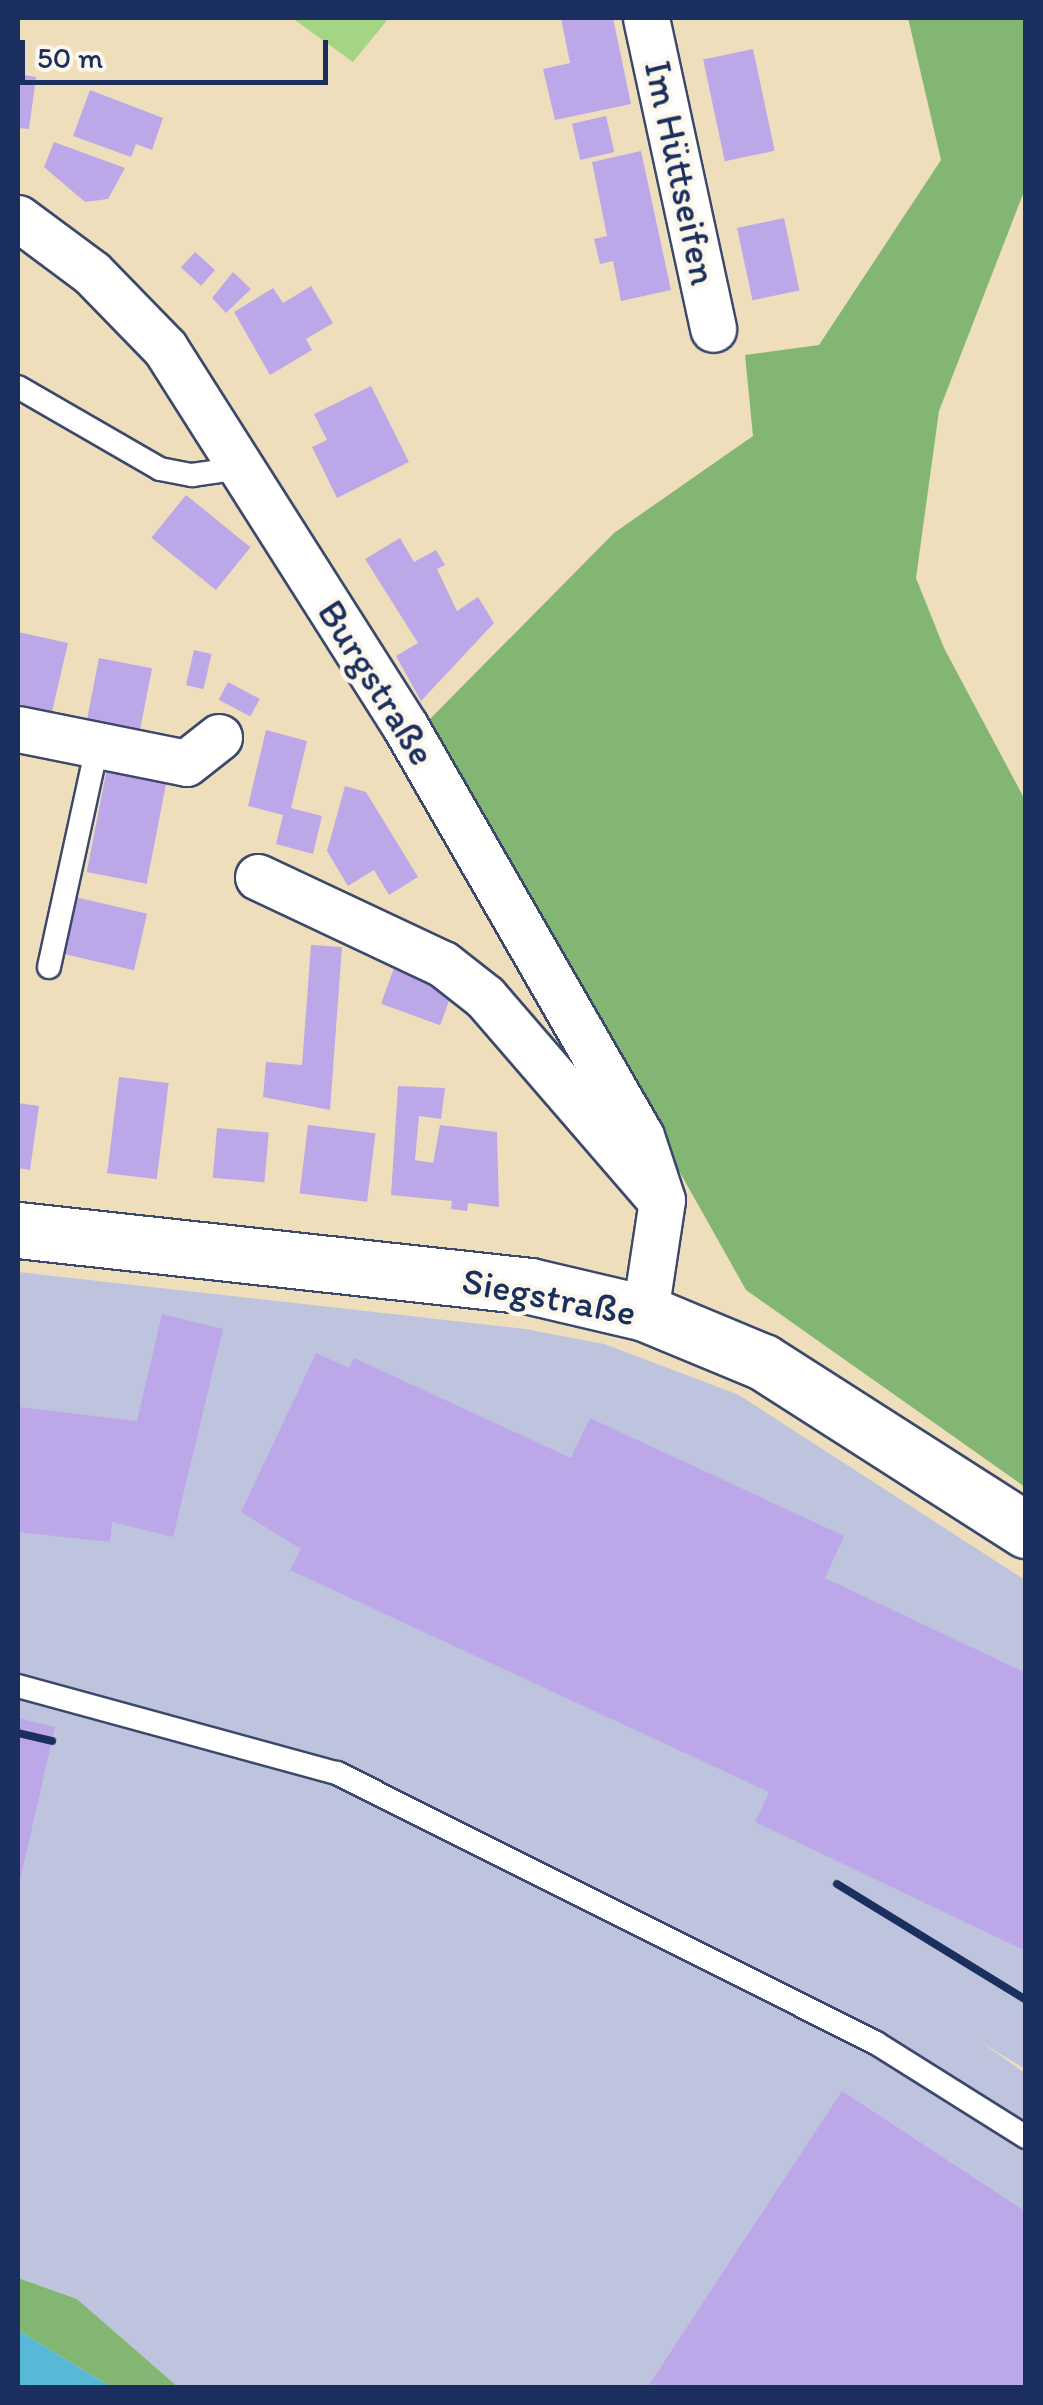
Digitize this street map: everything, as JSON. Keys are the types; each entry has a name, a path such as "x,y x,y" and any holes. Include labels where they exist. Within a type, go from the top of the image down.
{"street":[{"name":"Im Hüttseifen","path":"646,18 713,328"},
{"name":"Burgstraße","path":"18,218 92,272 164,348 405,726 641,1136 662,1200 645,1314"},
{"path":"18,730 186,763 218,736"},
{"path":"258,877 442,964 485,997 611,1150 662,1200"},
{"name":"Siegstraße","path":"18,1230 530,1286 645,1314 763,1362 1026,1530"}],"lane":[{"path":"18,387 160,468 192,475 240,468"},
{"path":"48,966 97,746"},
{"path":"18,1686 337,1774 876,2043 1026,2136"}],"shaded area":[{"path":"18,1272 525,1329 604,1344 739,1395 1025,1580 1025,2069 981,2042 1025,2073 1025,2387 178,2387 77,2299 18,2278"}],"green space":[{"path":"292,18 389,18 353,62"},
{"path":"908,18 1025,18 1025,189 939,411 916,578 944,648 1025,800 1025,1487 746,1290 427,722 614,533 753,436 745,355 819,345 941,160"},
{"path":"18,2278 77,2299 178,2387 111,2387 18,2330"}],"water":[{"path":"18,2330 111,2387 18,2387"}],"building":[{"path":"561,18 613,18 631,104 555,120 543,69 570,63"},
{"path":"753,49 775,151 725,161 703,60"},
{"path":"18,74 36,77 29,129 18,128"},
{"path":"90,90 163,118 152,150 136,144 131,157 73,136"},
{"path":"606,116 614,152 580,160 572,124"},
{"path":"54,142 125,168 108,199 85,202 44,167"},
{"path":"641,151 671,290 621,301 613,261 600,264 594,239 607,236 592,162"},
{"path":"784,218 799,290 752,300 737,228"},
{"path":"195,252 215,270 201,286 181,268"},
{"path":"233,272 251,289 226,313 212,298"},
{"path":"311,286 333,323 306,339 312,350 270,375 234,312 273,288 283,303"},
{"path":"371,386 409,462 337,498 312,447 327,440 314,414"},
{"path":"186,495 251,547 216,590 151,538"},
{"path":"400,538 414,562 436,550 445,565 437,569 457,611 478,597 494,623 421,701 396,656 418,643 365,559"},
{"path":"18,632 68,643 52,712 18,704"},
{"path":"194,650 212,654 203,689 186,685"},
{"path":"99,658 152,668 140,729 87,719"},
{"path":"228,682 260,699 250,717 219,700"},
{"path":"266,730 307,741 291,808 322,816 313,854 276,844 283,815 248,806"},
{"path":"107,768 167,780 147,884 87,872"},
{"path":"345,786 366,792 418,877 389,895 374,870 348,886 327,851"},
{"path":"75,897 147,914 134,970 62,954"},
{"path":"311,945 342,947 330,1110 263,1097 266,1062 302,1065"},
{"path":"394,968 453,990 440,1025 381,1004"},
{"path":"119,1077 169,1083 157,1179 107,1173"},
{"path":"398,1086 445,1088 441,1119 419,1116 415,1160 433,1163 440,1125 497,1132 499,1207 468,1203 467,1211 451,1209 452,1201 391,1195"},
{"path":"18,1103 39,1106 30,1170 18,1168"},
{"path":"308,1125 375,1133 367,1202 300,1193"},
{"path":"217,1128 269,1133 264,1182 213,1178"},
{"path":"162,1314 223,1329 173,1537 112,1522 110,1542 18,1532 18,1407 137,1421"},
{"path":"316,1353 349,1368 354,1358 571,1458 590,1418 844,1536 825,1578 1026,1673 1026,1951 755,1822 769,1792 290,1570 301,1549 241,1512"},
{"path":"18,1718 55,1727 19,1885 18,1885"},
{"path":"842,2091 1026,2212 1026,2388 647,2388"}],"railway":[{"path":"18,1733 52,1741"},
{"path":"837,1884 1026,2000"}]}
